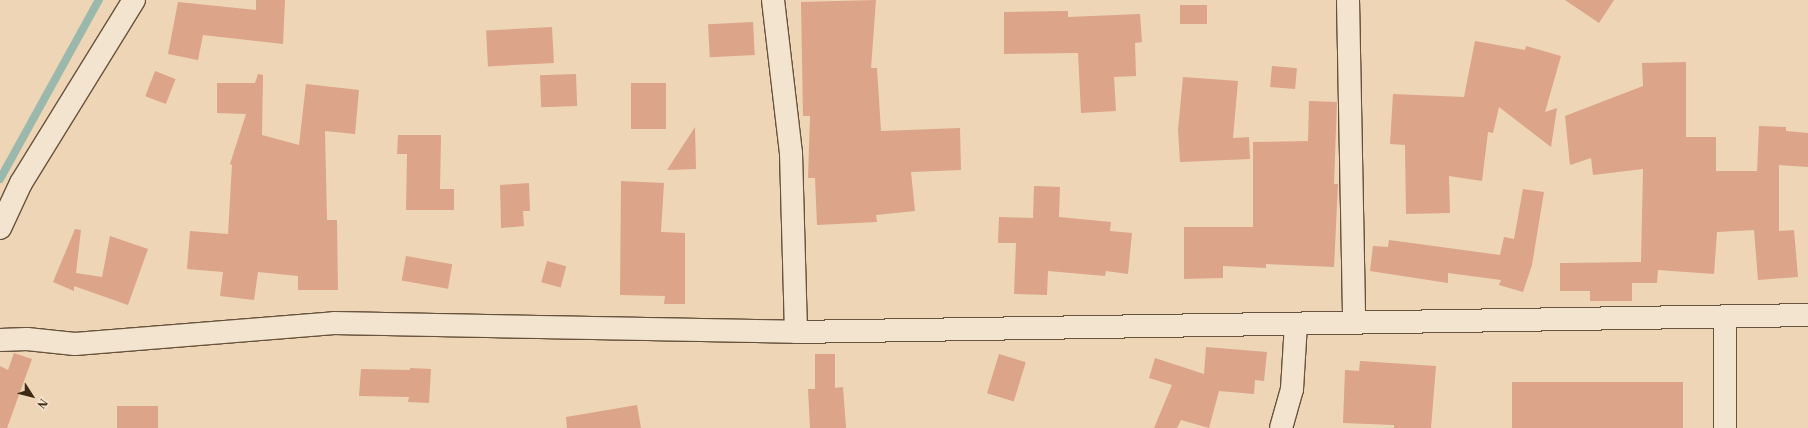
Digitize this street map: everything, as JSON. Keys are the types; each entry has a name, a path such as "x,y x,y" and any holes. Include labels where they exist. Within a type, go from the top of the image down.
{"street":[{"path":"0,228 21,183 134,0"},
{"path":"773,0 791,152 796,332"},
{"path":"1348,0 1354,322"},
{"path":"0,340 26,338 83,343 334,322 796,332 1808,315"},
{"path":"1725,316 1725,428"},
{"path":"1280,428 1292,389 1296,324"}],"building":[{"path":"256,0 285,0 283,44 203,35 198,60 168,54 178,2 256,10"},
{"path":"876,0 871,68 877,68 881,131 960,128 961,170 911,172 915,211 876,215 877,222 817,225 815,178 808,178 810,116 803,116 801,2"},
{"path":"1565,0 1614,0 1599,23"},
{"path":"1180,5 1207,5 1207,24 1180,24"},
{"path":"1068,11 1068,17 1140,14 1142,42 1135,43 1136,76 1114,77 1116,111 1081,113 1078,53 1004,54 1004,12"},
{"path":"753,22 755,55 710,57 708,24"},
{"path":"552,27 554,63 488,66 486,30"},
{"path":"1475,41 1525,50 1526,46 1561,56 1545,112 1557,108 1551,147 1499,107 1493,133 1488,132 1482,181 1449,176 1450,213 1406,214 1405,145 1390,144 1393,94 1464,97"},
{"path":"1686,62 1686,137 1716,137 1716,171 1757,171 1759,126 1786,127 1786,131 1808,133 1808,167 1779,165 1779,231 1794,230 1798,277 1758,280 1754,230 1717,232 1714,274 1658,270 1657,283 1632,283 1632,301 1590,301 1590,291 1560,291 1560,263 1641,262 1643,169 1593,175 1591,158 1570,165 1565,116 1643,86 1642,63"},
{"path":"1272,66 1297,68 1295,89 1270,87"},
{"path":"155,71 176,79 166,104 145,96"},
{"path":"258,74 263,75 262,135 299,145 306,84 359,90 355,134 325,131 327,220 337,220 338,290 298,290 298,276 258,272 254,300 220,296 223,272 187,269 190,231 228,234 232,165 230,164 246,114 217,113 217,83 255,83"},
{"path":"576,74 577,106 541,107 540,75"},
{"path":"1183,77 1238,81 1233,138 1249,137 1250,159 1180,162 1178,130"},
{"path":"631,83 666,83 666,129 631,129"},
{"path":"1309,101 1337,102 1334,184 1338,184 1334,267 1266,264 1266,268 1223,266 1223,278 1184,279 1184,227 1253,227 1253,142 1308,141"},
{"path":"695,127 696,169 667,170"},
{"path":"398,135 441,135 440,189 454,189 454,210 406,210 407,154 397,154"},
{"path":"621,181 664,183 661,232 685,233 685,304 664,304 665,296 620,295"},
{"path":"529,183 530,211 523,211 524,226 501,228 500,185"},
{"path":"1034,186 1060,187 1059,217 1111,222 1110,231 1132,233 1128,274 1106,271 1105,276 1048,271 1047,295 1014,294 1016,243 998,243 999,217 1033,218"},
{"path":"1523,189 1544,192 1532,265 1523,292 1499,285 1501,280 1448,273 1448,283 1370,271 1373,246 1388,247 1389,240 1500,255 1504,237 1514,239"},
{"path":"75,229 81,230 76,273 102,277 110,236 148,249 128,305 74,286 74,291 53,282"},
{"path":"406,256 452,264 448,289 402,281"},
{"path":"547,261 566,266 561,287 541,282"},
{"path":"1206,347 1267,352 1264,381 1255,380 1254,394 1219,391 1209,428 1181,420 1177,428 1154,428 1172,385 1149,378 1155,358 1204,374"},
{"path":"14,353 32,359 7,428 0,428 0,366 8,370"},
{"path":"815,354 835,354 835,388 843,387 846,428 810,428 808,389 815,389"},
{"path":"999,354 1026,362 1014,401 987,393"},
{"path":"1360,361 1436,366 1431,428 1394,428 1394,425 1343,423 1345,370 1359,371"},
{"path":"410,368 431,369 429,403 408,402 409,397 359,396 361,369 410,370"},
{"path":"1512,382 1683,382 1683,428 1512,428"},
{"path":"637,405 641,428 567,428 566,417"},
{"path":"117,406 158,406 158,428 117,428"}],"waterway":[{"path":"0,179 99,0"}]}
